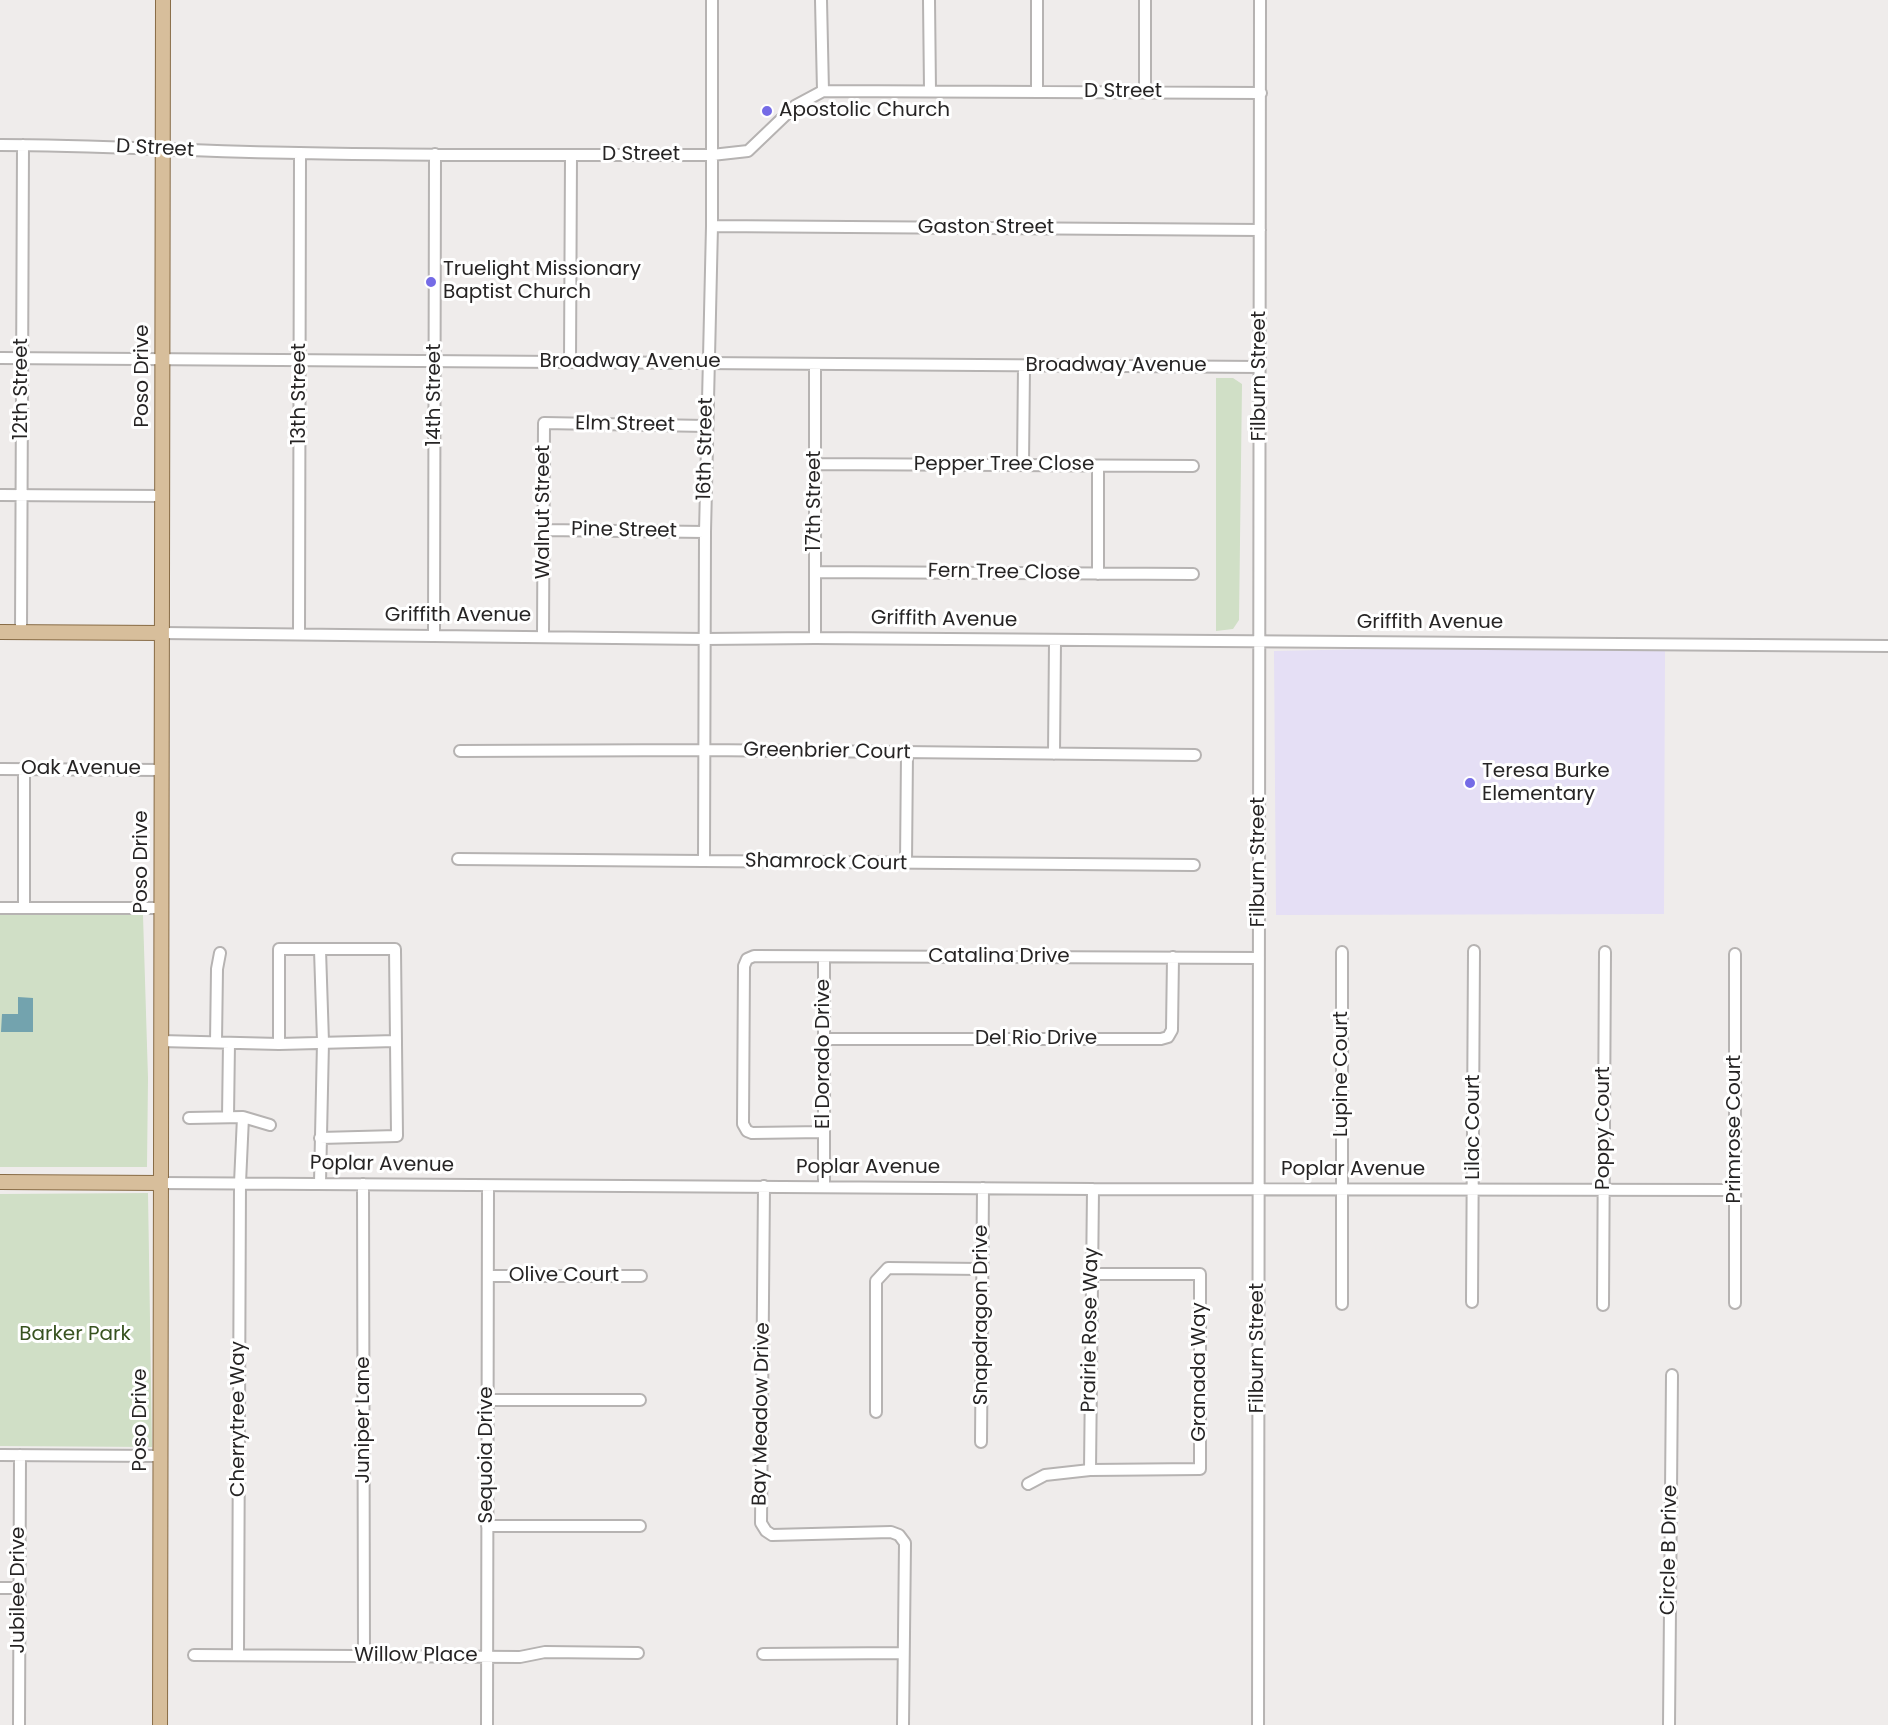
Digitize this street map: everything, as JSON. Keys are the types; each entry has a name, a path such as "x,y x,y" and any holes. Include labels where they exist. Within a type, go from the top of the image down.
{"main road":[{"name":"Poso Drive","path":"160,1725 163,0"},
{"name":"Griffith Avenue","path":"0,632 162,633"},
{"name":"Poplar Avenue","path":"0,1182 160,1183"}],"street":[{"name":"16th Street","path":"704,861 706,426 712,226 712,0"},
{"path":"821,0 823,91"},
{"path":"929,0 930,90"},
{"path":"1037,0 1037,91"},
{"path":"1145,0 1145,92"},
{"name":"Filburn Street","path":"1258,1725 1260,0"},
{"name":"D Street","path":"0,145 300,153 712,155 748,151 795,106 823,91 1261,93"},
{"name":"12th Street","path":"21,632 23,145"},
{"name":"13th Street","path":"299,634 300,153"},
{"name":"14th Street","path":"434,635 435,154"},
{"path":"570,155 570,362"},
{"name":"Gaston Street","path":"712,226 1260,230"},
{"name":"Broadway Avenue","path":"0,358 1260,367"},
{"name":"17th Street","path":"815,364 815,638"},
{"path":"1023,464 1024,366"},
{"name":"Elm Street","path":"544,423 706,426"},
{"name":"Walnut Street","path":"543,636 544,423"},
{"name":"Pepper Tree Close","path":"815,464 1193,466"},
{"path":"1098,465 1098,574"},
{"path":"0,495 162,496"},
{"name":"Pine Street","path":"543,530 705,532"},
{"name":"Fern Tree Close","path":"815,572 1193,574"},
{"name":"Griffith Avenue","path":"162,633 705,639 1888,646"},
{"path":"1054,754 1055,641"},
{"name":"Greenbrier Court","path":"460,751 704,750 1194,755"},
{"path":"906,863 907,753"},
{"name":"Oak Avenue","path":"0,769 162,770"},
{"path":"24,769 24,908"},
{"name":"Shamrock Court","path":"458,859 1194,865"},
{"path":"0,908 161,908"},
{"path":"279,1044 279,949 395,950 397,1136 320,1138"},
{"path":"320,950 323,1042 320,1183"},
{"name":"Lilac Court","path":"1472,1302 1474,951"},
{"name":"Lupine Court","path":"1342,952 1342,1304"},
{"name":"Poppy Court","path":"1603,1305 1605,952"},
{"path":"216,1042 217,969 220,953"},
{"name":"Primrose Court","path":"1735,954 1735,1303"},
{"name":"Catalina Drive","path":"823,1132 752,1133 747,1131 742,1124 744,966 747,959 754,957 1258,958"},
{"name":"El Dorado Drive","path":"824,1187 825,957"},
{"name":"Del Rio Drive","path":"824,1039 1161,1039 1168,1037 1172,1030 1173,957"},
{"path":"161,1041 279,1044 395,1041"},
{"path":"228,1117 229,1043"},
{"path":"189,1118 243,1117 270,1125"},
{"name":"Cherrytree Way","path":"238,1655 240,1183 243,1117"},
{"name":"Poplar Avenue","path":"160,1183 1093,1190 1735,1190"},
{"name":"Juniper Lane","path":"363,1184 364,1656"},
{"name":"Sequoia Drive","path":"487,1725 488,1186"},
{"name":"Bay Meadow Drive","path":"764,1186 761,1523 772,1535 891,1532 899,1535 905,1543 903,1725"},
{"name":"Snapdragon Drive","path":"981,1442 983,1188"},
{"name":"Prairie Rose Way","path":"1090,1470 1093,1190"},
{"path":"876,1413 876,1281 881,1274 888,1268 981,1269"},
{"name":"Granada Way","path":"1090,1470 1200,1469 1200,1274 1092,1274"},
{"name":"Olive Court","path":"488,1276 640,1276"},
{"name":"Circle B Drive","path":"1669,1725 1672,1375"},
{"path":"488,1400 640,1400"},
{"path":"0,1455 160,1456"},
{"name":"Jubilee Drive","path":"19,1725 20,1455"},
{"path":"1028,1484 1045,1475 1090,1470"},
{"path":"487,1526 640,1526"},
{"path":"0,1588 19,1588"},
{"name":"Willow Place","path":"194,1655 520,1657 545,1652 638,1653"},
{"path":"763,1654 903,1653"}],"shaded area":[{"name":"Teresa Burke Elementary","path":"1665,643 1664,914 1276,915 1274,651"}],"green space":[{"path":"1216,378 1233,378 1242,384 1239,620 1233,629 1216,631"},
{"path":"0,915 143,915 148,1078 147,1167 0,1167"},
{"name":"Barker Park","path":"148,1193 152,1447 0,1446 0,1194"}],"water":[{"path":"18,997 33,998 33,1032 1,1032 2,1014 18,1014"}],"place":[{"name":"Apostolic Church","path":"767,111"},
{"name":"Truelight Missionary Baptist Church","path":"431,282"},
{"name":"Teresa Burke Elementary","path":"1470,783"}]}
